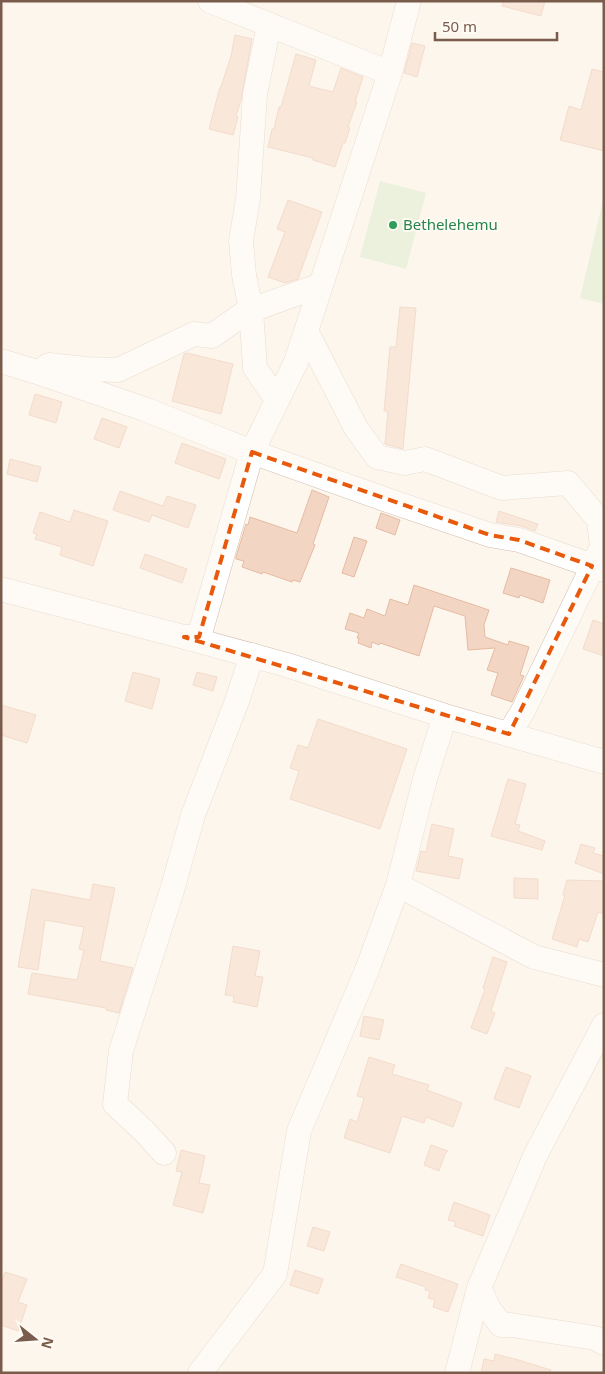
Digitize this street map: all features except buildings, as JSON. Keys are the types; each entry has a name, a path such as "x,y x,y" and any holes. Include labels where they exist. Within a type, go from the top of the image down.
{"street":[{"path":"184,637 199,636 252,452 296,362 390,73 409,1"},
{"path":"222,3 269,25 390,73"},
{"path":"269,25 255,94 248,199 242,241 244,275 251,310 255,368 277,400"},
{"path":"38,372 49,365 118,370 194,334 212,336 246,312 321,285"},
{"path":"306,331 356,428 377,457 405,464 425,459 502,488 568,483 599,520 602,547 598,568 509,734"},
{"path":"1,361 147,410 252,452 387,500 480,532 518,540 598,568"},
{"path":"1,589 287,665 445,716 604,762"},
{"path":"164,1153 115,1104 121,1052 173,887 193,815 237,701 252,655"},
{"path":"200,1373 275,1274 299,1131 367,970 398,885 424,779 445,716"},
{"path":"398,885 534,957 604,976"},
{"path":"457,1373 479,1288 536,1154 604,1025"},
{"path":"479,1288 501,1326 511,1324 595,1338 604,1343"}],"highlighted area":[{"path":"252,452 490,535 519,540 592,566 509,734 184,637 199,637"}],"green space":[{"name":"Bethelehemu","path":"380,181 426,193 406,269 360,257"},
{"path":"604,196 604,304 580,298"}],"place":[{"name":"Bethelehemu","path":"393,225"}]}
